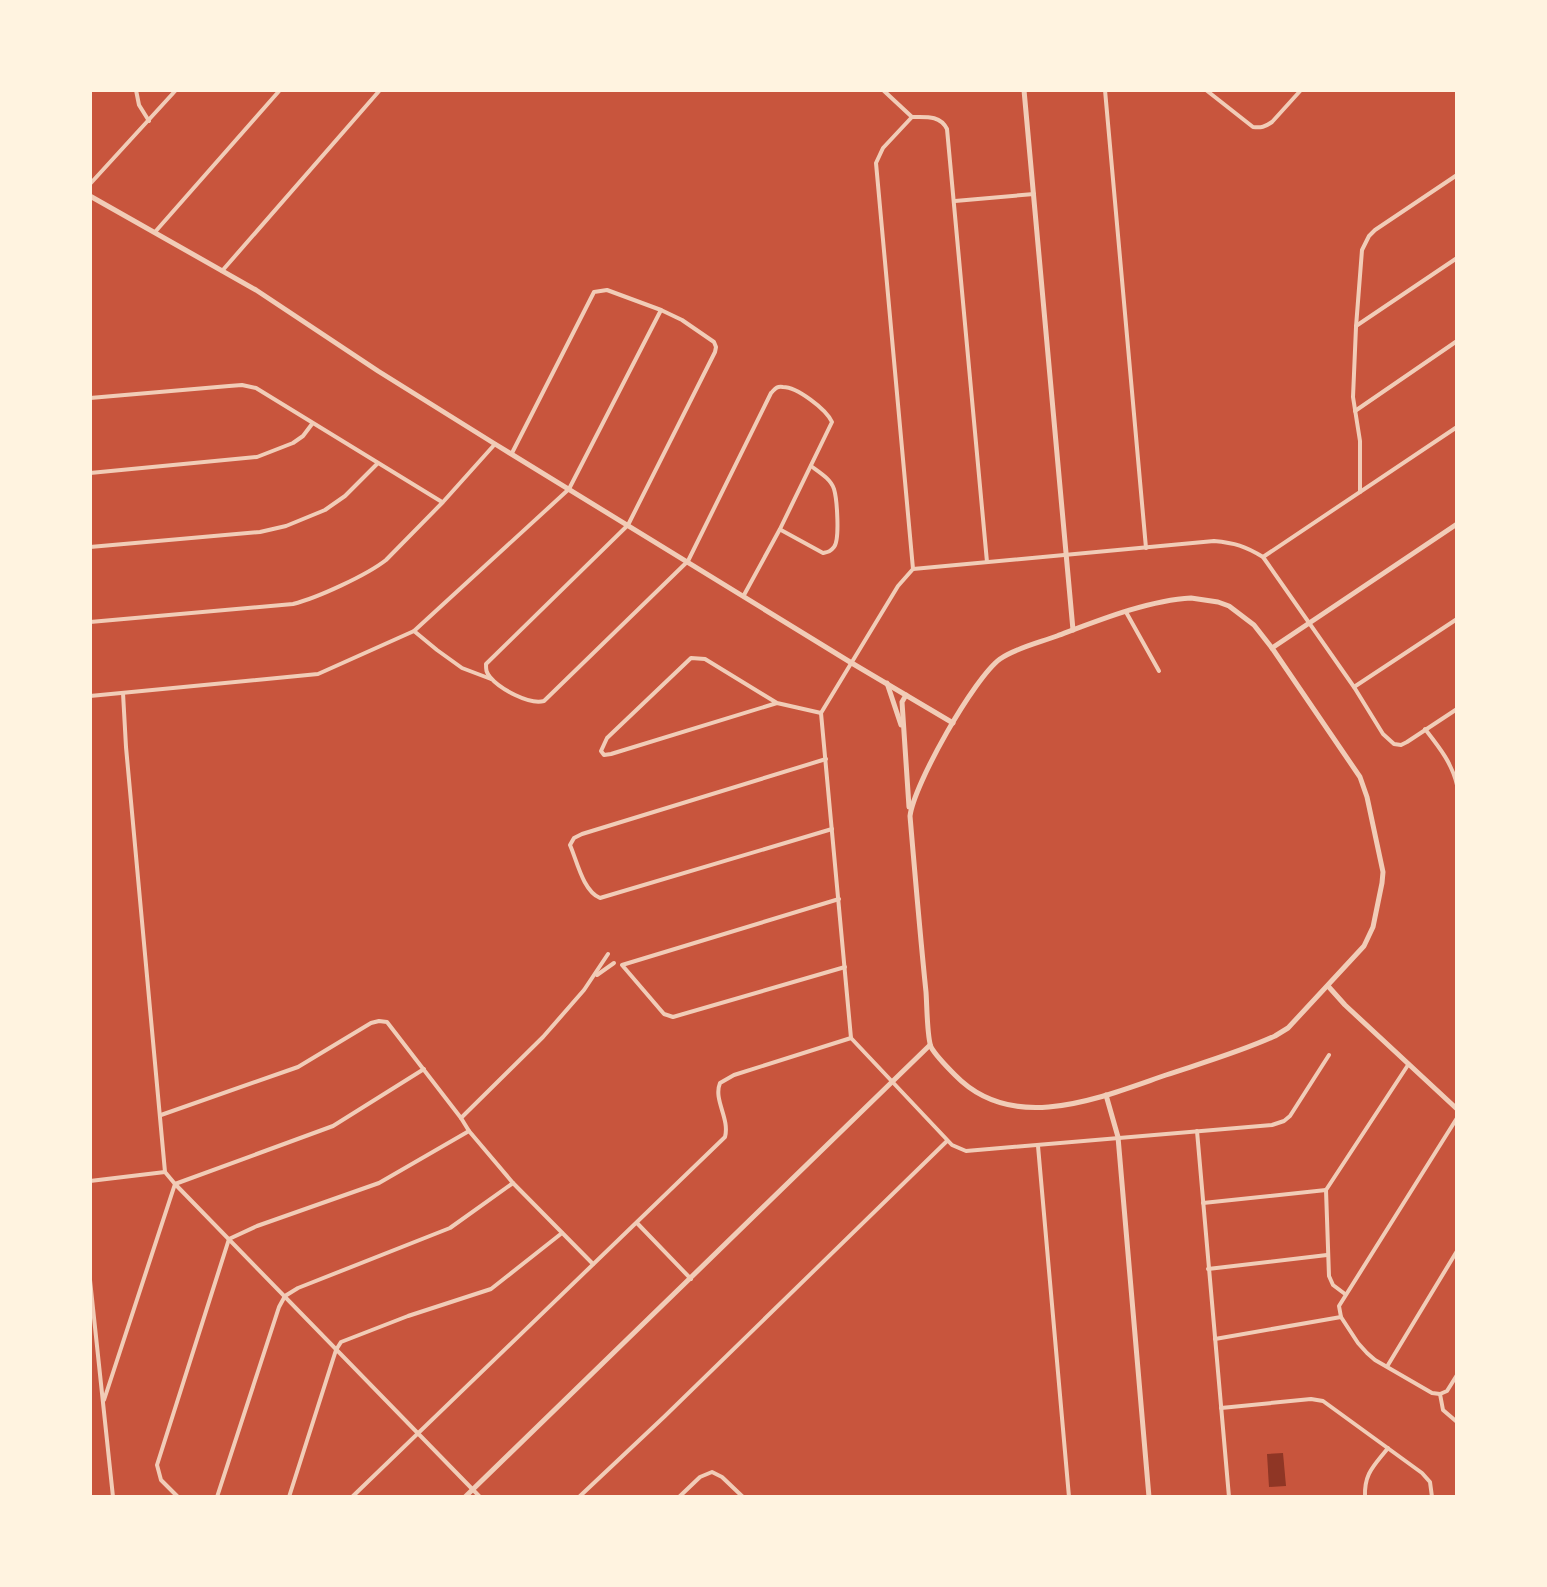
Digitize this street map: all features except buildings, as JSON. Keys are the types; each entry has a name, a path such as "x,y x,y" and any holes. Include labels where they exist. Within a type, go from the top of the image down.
{"street":[{"path":"136,90 139,105 149,121"},
{"path":"90,184 176,90"},
{"path":"155,232 280,90"},
{"path":"222,271 380,90"},
{"path":"883,90 912,117 933,117 945,125 955,201 987,562"},
{"path":"1024,90 1073,630"},
{"path":"1105,90 1146,548"},
{"path":"1206,90 1253,127 1267,126 1301,90"},
{"path":"912,117 883,148 876,163 913,569"},
{"path":"1360,492 1360,441 1353,388 1362,250 1375,230 1457,175"},
{"path":"955,201 1034,194"},
{"path":"90,196 287,309 378,371 495,444 953,723"},
{"path":"1356,327 1457,258"},
{"path":"493,680 487,673 486,664 628,525 716,350 716,344 710,337 661,310 607,290 594,292 512,453"},
{"path":"90,696 318,674 414,631 569,489 661,310"},
{"path":"1355,411 1457,341"},
{"path":"90,398 242,385 256,388 443,502"},
{"path":"414,631 462,668 493,680 521,698 535,703 544,701 688,561 771,393 777,388 788,388 827,412 832,422 744,595"},
{"path":"90,473 257,457 293,443 312,424"},
{"path":"1263,557 1457,427"},
{"path":"90,622 304,601 382,563 495,444"},
{"path":"90,547 260,532 286,526 336,503 378,464"},
{"path":"780,529 823,553 836,545 838,532 834,489 811,466"},
{"path":"1272,648 1457,524"},
{"path":"1329,1055 1284,1121 1272,1125 966,1151 947,1141 851,1038 821,713 898,586 913,569 1214,541 1246,546 1263,557 1388,740 1401,745 1457,709"},
{"path":"906,695 902,702 904,734 910,816 930,1045 962,1083 974,1093 994,1102 1015,1107 1053,1107 1106,1095 1275,1036 1288,1028 1328,986 1369,937 1382,883 1381,860 1360,777 1272,648 1248,619 1229,606 1191,598 1126,612 996,662 953,723 917,790 910,816"},
{"path":"1126,612 1159,671"},
{"path":"1354,687 1457,619"},
{"path":"777,703 611,754 604,755 602,748 607,738 691,658 705,659 777,703 821,713"},
{"path":"887,683 904,734"},
{"path":"123,693 165,1172 480,1497"},
{"path":"1425,729 1447,758 1457,785"},
{"path":"826,759 597,829 574,838 570,845 588,888 600,898 832,829"},
{"path":"839,899 622,965 670,1017 845,967"},
{"path":"461,1118 543,1037 584,990 608,954"},
{"path":"592,978 614,963"},
{"path":"1328,986 1457,1109"},
{"path":"160,1115 298,1067 379,1021 390,1025 469,1131 513,1183 593,1264"},
{"path":"352,1497 725,1137 726,1122 718,1092 720,1083 734,1075 851,1038"},
{"path":"465,1497 930,1045"},
{"path":"1345,1294 1333,1285 1329,1276 1326,1190 1409,1064"},
{"path":"175,1184 333,1126 424,1069"},
{"path":"1106,1095 1118,1137 1149,1497"},
{"path":"1457,1118 1339,1306 1341,1317 1358,1343 1375,1360 1432,1393 1447,1391 1457,1375"},
{"path":"178,1497 161,1480 157,1465 229,1239 379,1183 469,1131"},
{"path":"1197,1131 1229,1497"},
{"path":"579,1497 947,1141"},
{"path":"1038,1146 1069,1497"},
{"path":"90,1181 165,1172"},
{"path":"217,1497 285,1296 298,1288 450,1228 513,1183"},
{"path":"104,1400 175,1184"},
{"path":"1203,1203 1326,1190"},
{"path":"637,1222 691,1279"},
{"path":"289,1497 336,1350 344,1340 491,1289 562,1233"},
{"path":"1388,1366 1457,1251"},
{"path":"1208,1269 1327,1255"},
{"path":"90,1280 113,1497"},
{"path":"1215,1339 1341,1317"},
{"path":"1440,1394 1443,1410 1457,1422"},
{"path":"1221,1408 1317,1399 1331,1406 1427,1478 1432,1497"},
{"path":"1365,1497 1366,1478 1388,1448"},
{"path":"679,1497 700,1477 712,1472 743,1497"}],"shaded area":[{"path":"1283,1453 1286,1486 1269,1487 1267,1454"}]}
